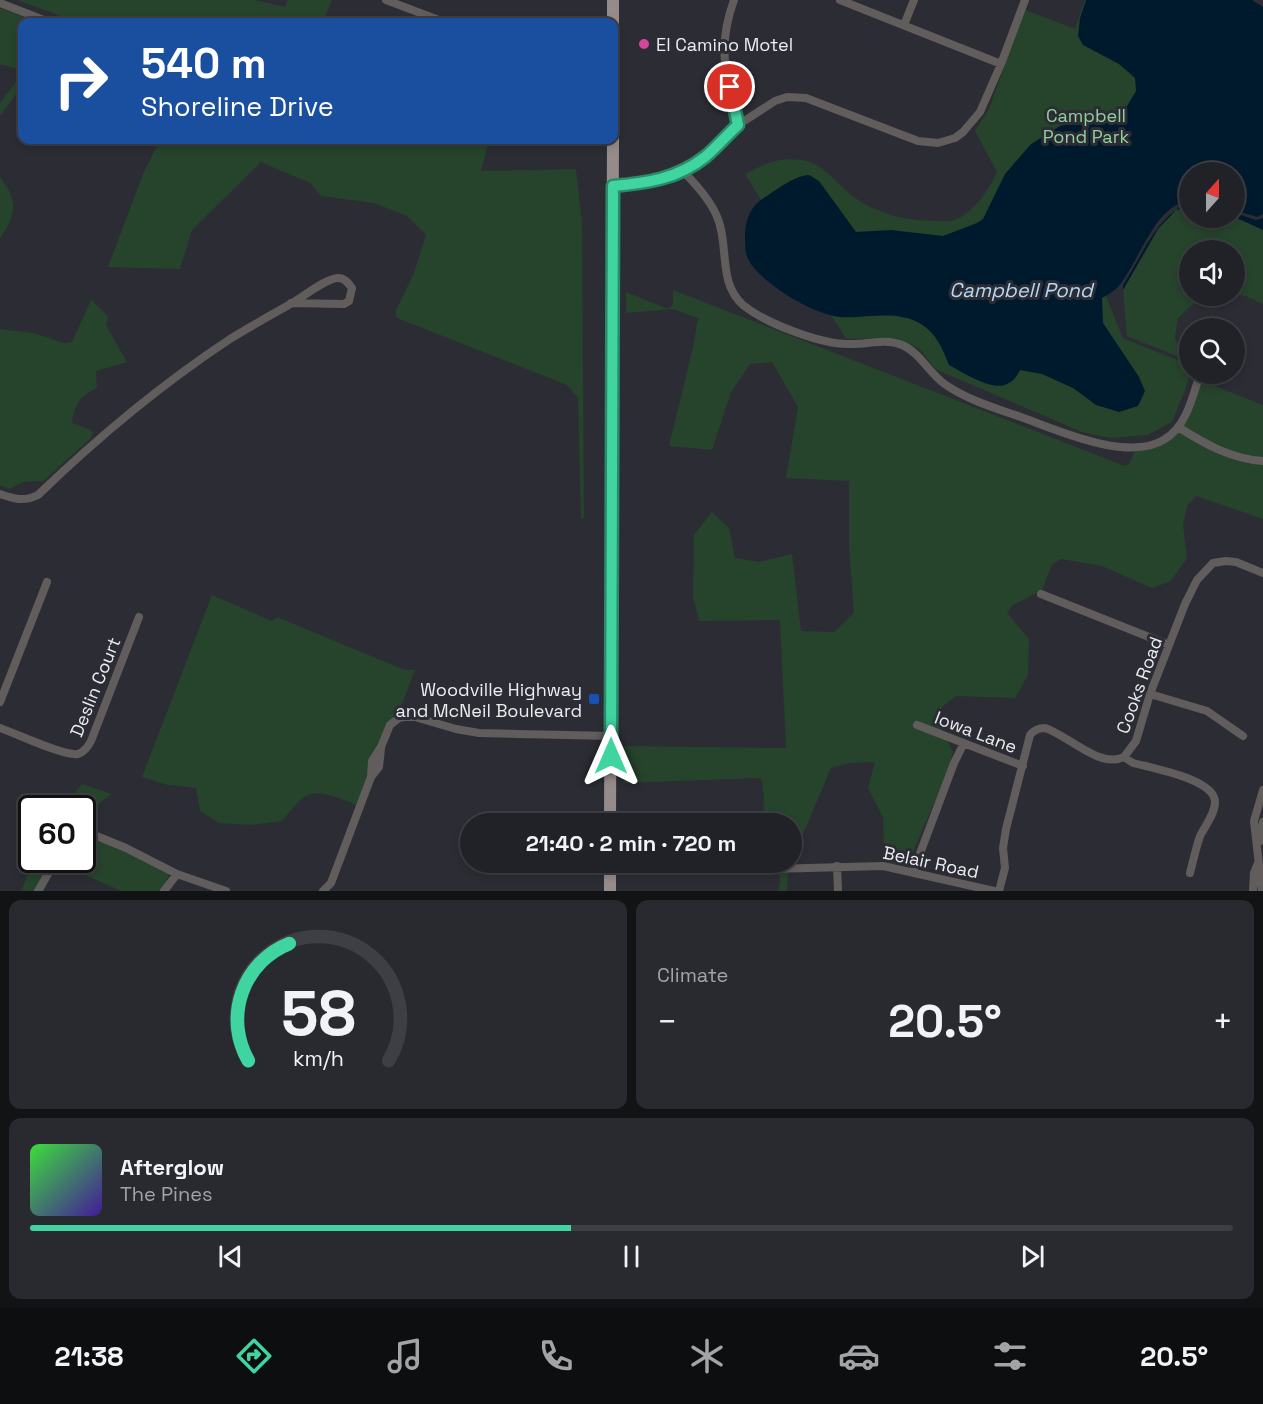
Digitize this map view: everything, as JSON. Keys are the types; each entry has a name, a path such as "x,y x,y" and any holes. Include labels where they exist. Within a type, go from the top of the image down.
{"main road":[{"path":"613,0 613,18"},
{"path":"610,813 613,144"},
{"path":"610,873 610,891"}],"street":[{"path":"386,0 433,18"},
{"path":"734,0 725,30 723,52 738,125"},
{"path":"840,0 1001,64"},
{"path":"904,25 914,0"},
{"path":"613,186 663,179 684,172 703,158 738,125 775,101 793,96 806,98 918,141 929,143 947,141 963,132 975,120 1001,64 1024,0"},
{"path":"0,3 39,18"},
{"path":"684,172 708,200 718,218 722,232 727,276 732,291 741,303 755,314 823,341 851,345 894,342 904,346 934,375 957,392 1094,442 1131,447 1151,445 1167,438 1178,427 1190,406 1197,384"},
{"path":"0,494 22,500 38,495 159,391 230,339 291,303 331,280 339,278 346,280 352,288 349,301 344,304 291,303"},
{"path":"1178,427 1205,445 1244,459 1263,461"},
{"name":"Cooks Road","path":"999,891 1005,868 1003,848 1005,829 1030,735 1041,728 1050,730 1107,759 1124,758 1136,741 1150,694 1169,645 1192,588 1201,574 1213,563 1226,561 1236,562 1263,573"},
{"path":"0,702 47,582"},
{"path":"1041,594 1169,645"},
{"name":"Deslin Court","path":"0,728 66,753 78,754 83,751 91,741 140,617"},
{"path":"1150,694 1207,711 1243,736"},
{"path":"323,891 331,883 371,777 372,761 390,725 399,718 415,717 479,733 611,736"},
{"name":"Iowa Lane","path":"917,725 1023,766"},
{"path":"913,872 954,763 964,743"},
{"path":"1124,758 1133,763 1186,778 1210,791 1215,803 1200,837 1190,873"},
{"path":"1262,891 1254,821 1263,794"},
{"path":"1258,849 1263,822"},
{"path":"96,836 177,874 226,891"},
{"path":"1253,891 1254,873 1258,862"},
{"path":"837,866 838,891"},
{"name":"Belair Road","path":"802,868 883,866 994,891"},
{"path":"38,891 48,873"},
{"path":"164,891 177,874"}],"green space":[{"path":"17,0 255,0 285,7 288,0 332,0 325,18 67,18"},
{"name":"Campbell Pond","path":"1085,0 1119,0 1227,162 1179,162 1179,184 1096,272 1123,338 1179,361 1179,384 1187,384 1172,422 1148,435 1110,438 1082,432 935,369 920,349 896,338 846,339 745,174 772,162 786,159 802,160 822,169 850,194 870,207 903,218 926,221 949,221 959,218 979,201 997,172 975,131 989,109 1025,10 1075,29"},
{"path":"0,8 26,18 18,18 18,69 0,64"},
{"path":"18,79 18,91 0,116 0,103"},
{"path":"158,144 488,144 481,171 576,169 582,223 584,518 581,519 578,398 567,385 397,318 395,312 414,273 426,235 407,216 374,203 321,196 310,183 261,162 192,230 180,269 108,267 143,174"},
{"path":"0,177 10,193 13,208 10,222 0,238"},
{"path":"1179,208 1179,228 1245,228 1245,222 1263,230 1263,304 1245,296 1245,240 1179,240 1179,306 1191,306 1178,318 1175,337 1179,347 1179,357 1127,336 1123,290 1158,229"},
{"path":"673,290 1125,466 1129,464 1135,451 1150,449 1173,438 1187,419 1201,384 1210,384 1263,405 1263,519 1196,496 1187,506 1183,525 1187,558 1171,581 1152,588 1102,566 1061,559 1052,564 1042,590 1013,605 1007,613 1029,639 1028,675 1015,698 956,696 942,707 942,731 953,752 947,773 907,866 884,862 883,817 868,788 875,762 850,763 831,768 802,836 802,813 763,813 764,793 760,778 623,783 622,746 786,748 780,620 699,621 693,596 694,535 712,512 729,528 735,558 759,562 792,554 801,631 834,632 854,613 849,547 849,481 786,478 798,407 772,362 750,364 731,392 712,450 669,446 698,318 673,309 626,313 626,292 668,309 673,305"},
{"path":"91,300 108,316 106,325 127,362 96,371 97,388 86,394 77,406 72,423 89,429 93,433 90,439 43,481 23,482 9,489 0,485 0,329 33,333 64,343 72,342"},
{"path":"212,595 272,621 277,617 405,670 415,670 362,807 332,796 315,794 302,799 282,821 251,825 219,823 200,811 196,788 168,785 142,777"},
{"path":"82,784 112,794 96,808 96,795 73,795"},
{"path":"96,838 112,847 172,869 161,891 121,891 81,873 96,873"},
{"path":"29,873 53,873 44,891 21,891"},
{"path":"779,873 788,873 787,891 778,891"}],"water":[{"name":"Campbell Pond","path":"1086,0 1252,0 1263,7 1263,214 1257,217 1245,213 1245,162 1179,162 1179,204 1165,213 1156,225 1117,288 1102,298 1103,323 1139,377 1145,391 1138,406 1119,412 1096,405 1073,388 1042,374 1020,370 1007,384 1001,386 986,383 949,365 935,337 927,328 911,319 892,316 840,317 829,315 789,296 754,268 747,257 745,245 746,226 751,211 757,203 784,184 803,176 809,175 819,181 856,232 891,230 943,236 983,219 1005,174 1031,144 1060,126 1082,121 1098,122 1109,119 1127,106 1136,91 1135,78 1119,64 1083,45 1078,36 1080,18"},
{"path":"1176,210 1158,229 1123,290 1123,285 1150,239 1166,218"},
{"path":"1245,216 1256,220 1263,218 1263,230 1245,222"}],"place":[{"name":"El Camino Motel","path":"644,44"},
{"name":"Woodville Highway and McNeil Boulevard","path":"594,699"}],"route":[{"path":"611,756 613,186 645,183 675,176 684,172 715,148 738,125 730,87"}],"park label":[{"name":"Campbell Pond Park","path":"1086,125"}]}
